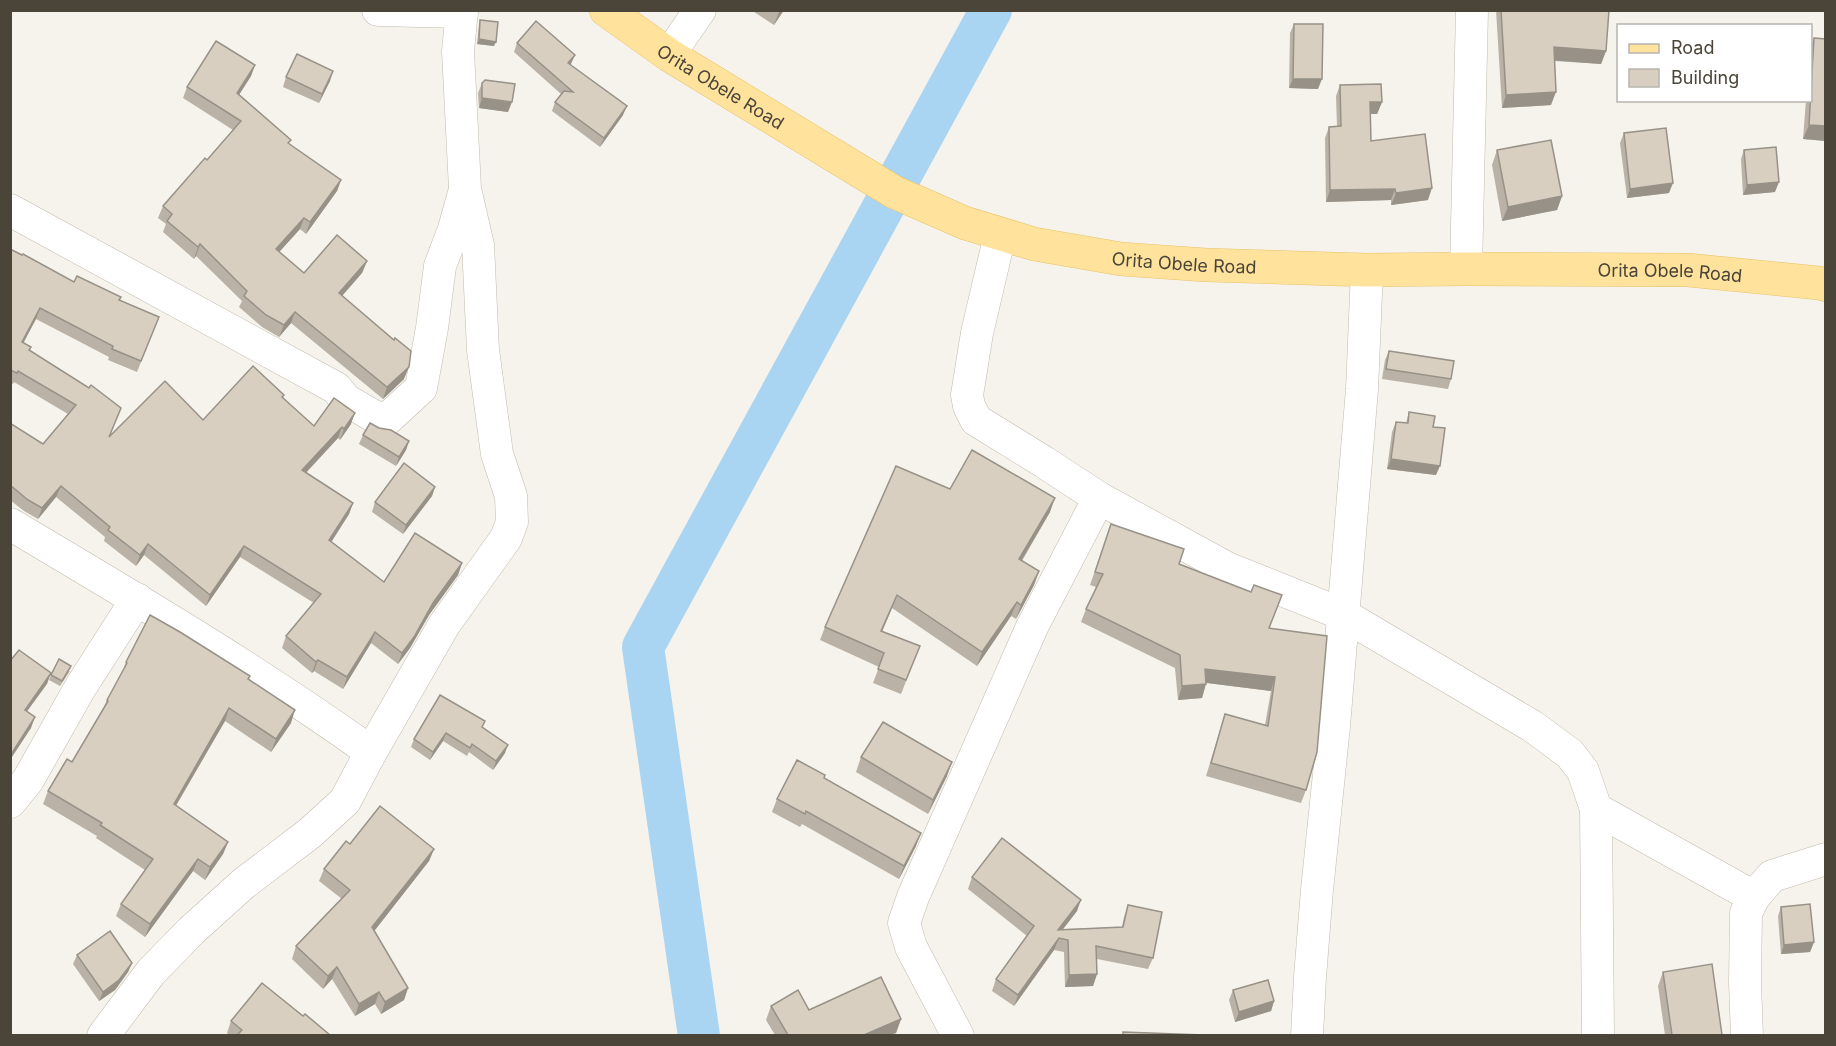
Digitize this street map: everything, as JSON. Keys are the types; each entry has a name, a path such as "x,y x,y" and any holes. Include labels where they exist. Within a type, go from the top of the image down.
{"main road":[{"name":"Orita Obele Road","path":"606,10 669,55 894,192 965,223 1034,244 1121,259 1206,265 1367,270 1688,270 1823,278"}],"street":[{"path":"103,1035 151,972 191,931 243,884 310,834 345,801 444,625 506,538 512,522 511,496 496,454 483,350 478,245 465,189 458,51 462,11 378,10"},
{"path":"669,55 700,10"},
{"path":"1466,269 1472,10"},
{"path":"10,210 336,388 346,400 384,422 422,388 440,266 454,229 465,189"},
{"path":"1000,235 977,333 967,395 969,406 976,420 1098,498 1227,568 1342,614 1532,726 1570,754 1583,771 1596,809 1598,1035"},
{"path":"1307,1035 1310,977 1362,389 1367,270"},
{"path":"958,1035 911,947 904,923 917,886 1032,627 1098,498"},
{"path":"10,524 137,599 309,708 371,752"},
{"path":"10,802 28,780 80,688 137,599"},
{"path":"1596,809 1754,897"},
{"path":"1747,1035 1746,913 1754,897 1772,876 1826,859"}],"building":[{"path":"1501,10 1609,10 1606,51 1554,47 1556,92 1506,95"},
{"path":"480,20 498,22 496,42 479,39"},
{"path":"536,21 575,55 568,63 627,106 604,138 555,102 564,91 573,92 517,43"},
{"path":"1294,24 1323,24 1322,79 1293,79"},
{"path":"1814,38 1826,39 1826,126 1809,125"},
{"path":"216,41 255,65 237,93 291,140 288,143 341,180 310,222 304,218 276,249 304,273 337,235 367,261 339,293 394,340 395,338 411,351 409,367 387,387 295,312 284,325 266,315 244,296 247,291 200,244 198,247 167,221 172,214 163,206 241,121 187,87"},
{"path":"297,54 333,71 322,94 286,77"},
{"path":"485,80 515,84 512,102 482,98 482,83"},
{"path":"1381,84 1382,102 1370,102 1371,141 1425,134 1432,188 1396,193 1395,189 1330,190 1329,127 1341,126 1340,85"},
{"path":"1666,128 1673,183 1630,189 1624,133"},
{"path":"1551,140 1562,196 1508,207 1497,150"},
{"path":"1776,147 1779,182 1747,185 1744,150"},
{"path":"10,249 74,282 77,276 121,297 119,300 159,317 141,361 112,349 113,346 40,308 22,342 31,347 29,350 89,388 91,385 121,408 109,437 165,381 203,420 253,366 314,426 334,398 355,413 344,429 342,427 302,470 353,503 329,540 384,582 415,533 462,563 433,603 402,653 375,632 347,677 318,660 316,662 286,636 321,594 244,546 210,595 148,544 140,555 108,530 110,527 61,486 42,508 10,485 10,423 43,444 76,405 18,371 17,373 10,370"},
{"path":"1389,351 1454,361 1451,379 1386,369"},
{"path":"1409,412 1435,416 1433,427 1445,428 1440,466 1391,459 1396,422 1408,423"},
{"path":"370,423 379,428 391,430 409,441 399,457 363,435"},
{"path":"972,450 1055,498 1019,559 1039,571 1021,605 1017,602 982,652 897,595 881,631 920,646 906,680 878,669 884,653 825,627 896,466 950,489"},
{"path":"404,463 435,487 406,525 375,502"},
{"path":"1111,524 1184,549 1179,564 1251,592 1254,585 1282,595 1269,628 1327,636 1317,752 1306,790 1211,763 1225,714 1268,726 1275,677 1205,669 1206,684 1182,686 1180,655 1086,609 1103,574 1095,572"},
{"path":"150,615 250,676 248,679 295,710 276,739 229,708 174,804 228,842 210,867 198,859 150,924 121,904 153,859 100,825 102,823 48,791 67,759 72,762 108,701"},
{"path":"19,650 51,673 25,710 35,717 10,756 10,661"},
{"path":"59,659 71,666 62,681 51,675"},
{"path":"440,695 485,721 482,727 508,745 496,761 472,744 470,748 446,733 433,752 414,739"},
{"path":"883,722 952,762 933,800 861,757"},
{"path":"797,760 825,775 824,778 921,833 904,866 806,811 805,814 777,799"},
{"path":"380,806 434,849 372,927 408,988 385,1002 379,992 359,1004 337,967 328,976 296,946 350,890 324,869 346,841 350,844"},
{"path":"1002,838 1081,900 1058,930 1123,927 1128,905 1162,912 1153,958 1096,946 1097,974 1069,975 1068,940 1059,938 1018,995 996,979 1034,926 972,877"},
{"path":"1810,904 1814,942 1784,945 1781,907"},
{"path":"110,931 132,963 119,980 103,992 77,955"},
{"path":"1712,964 1722,1035 1672,1035 1663,972"},
{"path":"881,977 901,1019 864,1035 788,1035 771,1006 798,990 809,1010"},
{"path":"1268,980 1274,1001 1239,1012 1233,990"},
{"path":"262,983 330,1035 237,1035 242,1030 231,1021"},
{"path":"1123,1032 1204,1035 1123,1035"}],"waterway":[{"path":"699,1036 643,647 991,10"}]}
